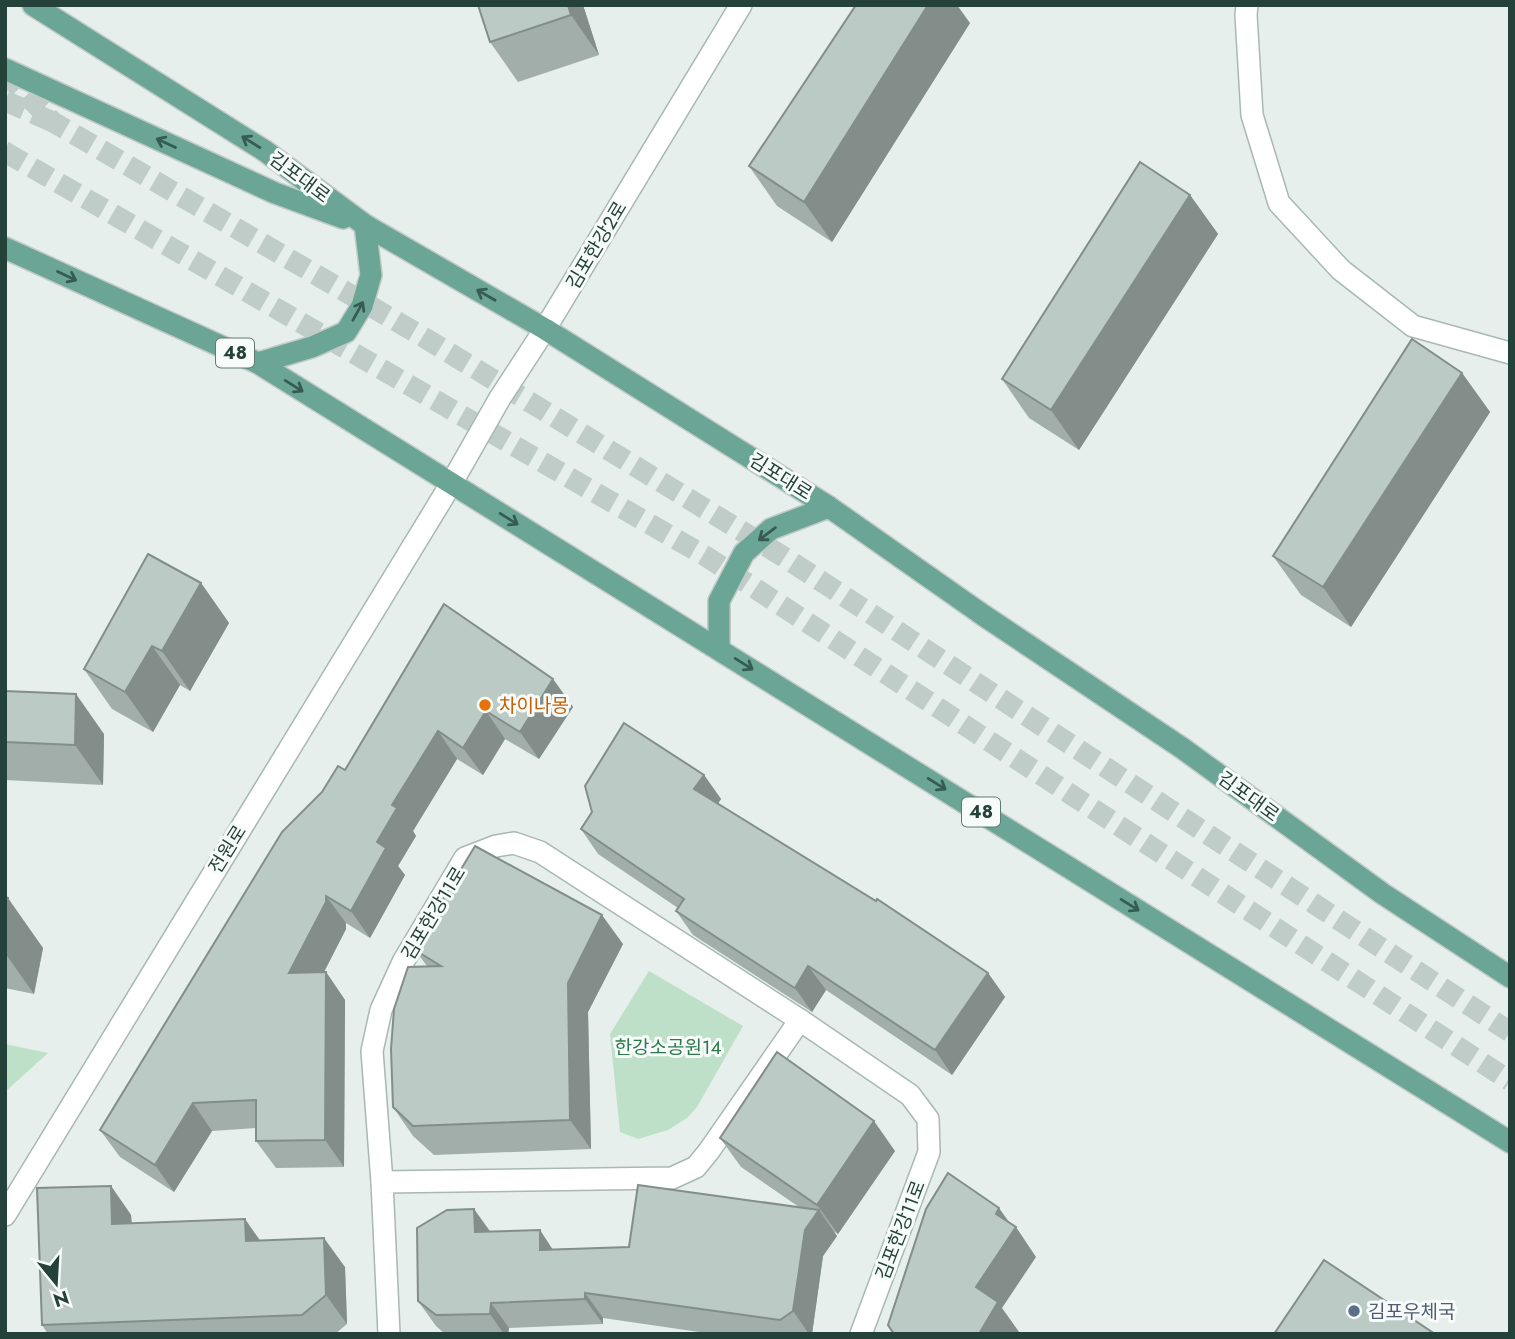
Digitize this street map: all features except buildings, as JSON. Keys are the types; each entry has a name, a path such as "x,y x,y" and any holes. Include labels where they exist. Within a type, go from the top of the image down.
{"main road":[{"name":"김포대로","path":"33,5 265,151 365,225 545,329 829,507 983,615 1182,748 1383,894 1510,976"},
{"path":"5,69 275,193 365,225 371,275 362,306 346,331 312,346 258,363"},
{"name":"48","path":"5,248 258,363 1510,1142"},
{"path":"719,649 719,601 744,553 771,529 829,507"}],"street":[{"name":"김포한강2로","path":"450,484 741,5"},
{"path":"1247,5 1252,116 1279,203 1342,270 1413,326 1510,353"},
{"name":"전원로","path":"5,1214 450,484"},
{"name":"김포한강11로","path":"389,1334 382,1182 372,1051 381,1010 403,962 465,858 496,846 514,843 540,852 800,1020 910,1095 928,1119 929,1152 861,1334"},
{"path":"382,1182 672,1178 696,1167 703,1159 800,1020"}],"green space":[{"name":"한강소공원14","path":"649,971 743,1026 697,1107 687,1118 668,1130 638,1139 620,1132 610,1034"},
{"path":"5,1044 48,1053 5,1092"}],"tunnel":[{"path":"5,73 53,122 420,335 784,557 1510,1032"},
{"path":"5,101 53,122"},
{"path":"5,152 707,557 1510,1081"}],"place":[{"name":"차이나몽","path":"485,705"},
{"name":"김포우체국","path":"1354,1311"}]}
